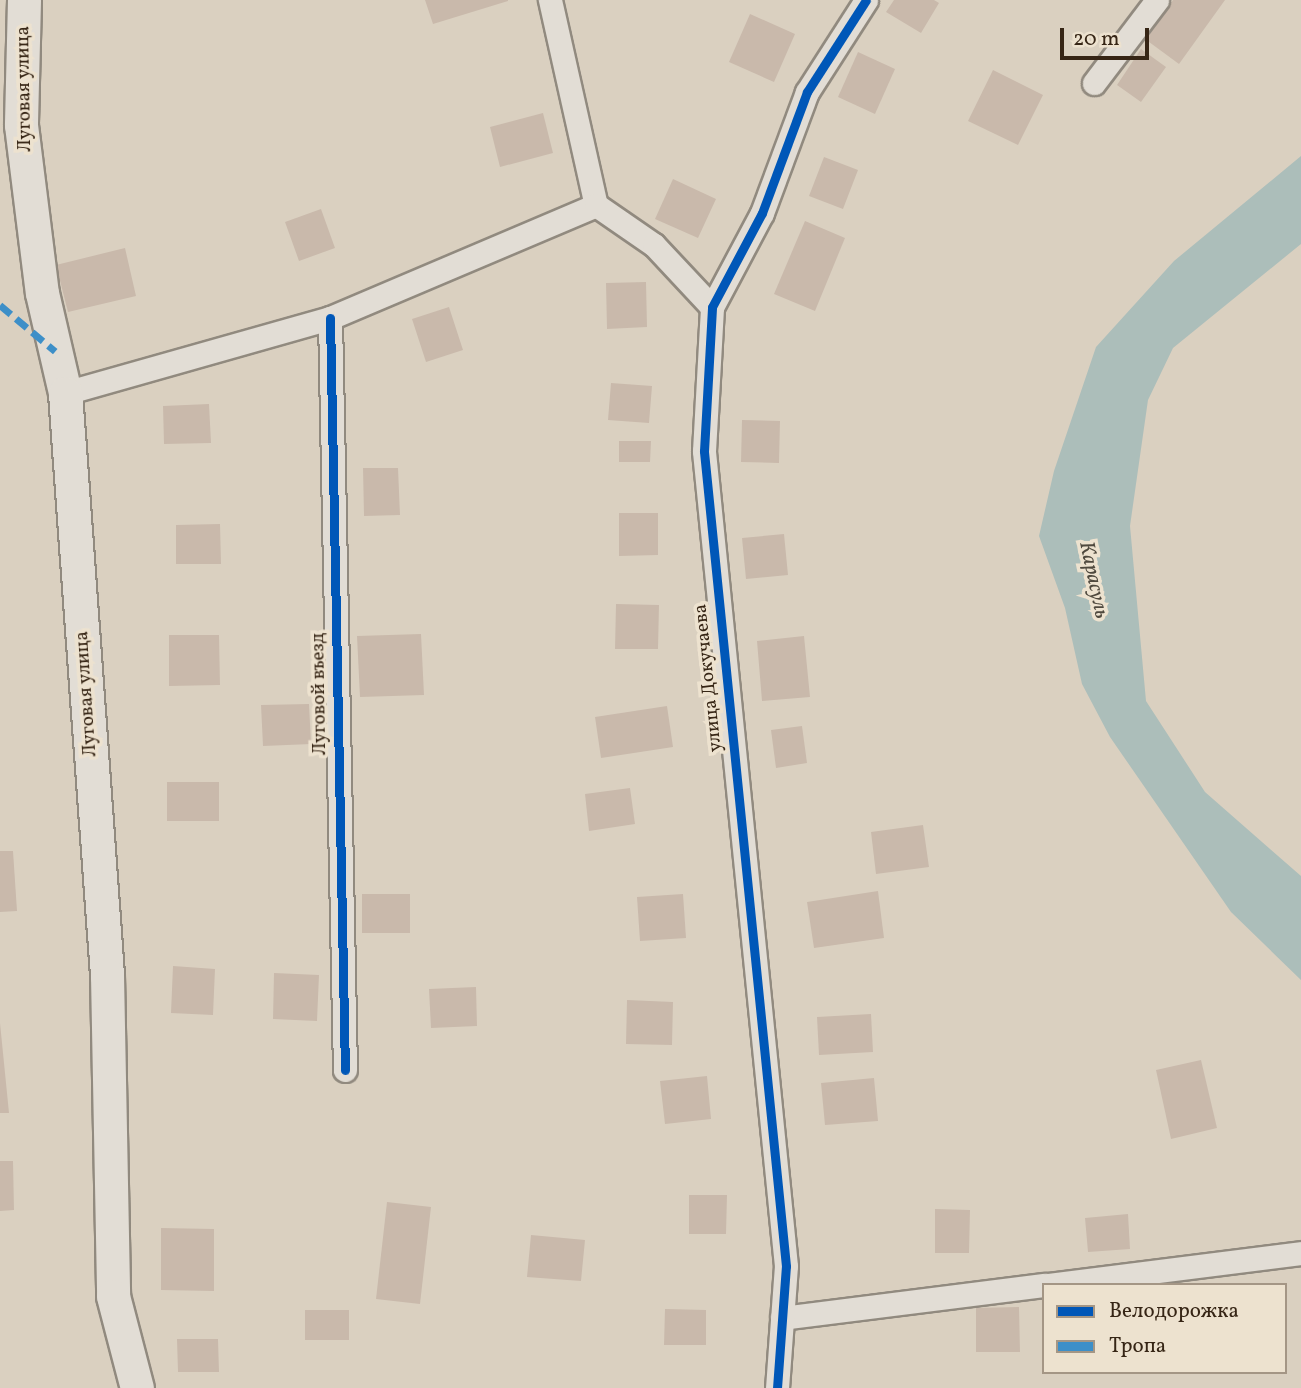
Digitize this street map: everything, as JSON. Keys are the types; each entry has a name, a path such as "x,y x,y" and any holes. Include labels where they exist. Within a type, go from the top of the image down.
{"main road":[{"name":"Луговая улица","path":"24,0 21,125 42,292 65,393 107,975 113,1296 137,1388"}],"street":[{"path":"550,0 596,205 654,245 712,307"},
{"name":"улица Докучаева","path":"777,1388 786,1266 704,452 712,307 762,213 807,92 866,0"},
{"path":"1094,83 1157,0"},
{"path":"65,393 330,318 596,205"},
{"name":"Луговой въезд","path":"330,318 345,1070"},
{"path":"1062,1283 1301,1253"},
{"path":"782,1318 1042,1286"}],"water":[{"name":"Карасуль","path":"1301,156 1301,244 1173,348 1148,400 1130,526 1146,701 1205,792 1301,876 1301,980 1231,912 1110,737 1082,684 1065,608 1039,536 1054,471 1096,347 1174,261"}],"building":[{"path":"425,0 508,0 508,1 433,24"},
{"path":"894,0 934,0 939,3 921,33 886,12"},
{"path":"1173,0 1225,0 1179,64 1145,39"},
{"path":"750,14 795,34 774,82 729,62"},
{"path":"1141,49 1166,67 1141,102 1117,85"},
{"path":"858,52 895,69 875,114 838,97"},
{"path":"993,70 1043,95 1018,145 968,121"},
{"path":"543,113 553,153 500,167 490,127"},
{"path":"824,157 858,170 843,209 809,196"},
{"path":"673,179 716,199 698,238 655,219"},
{"path":"321,209 335,248 299,261 285,222"},
{"path":"805,221 845,238 815,311 774,294"},
{"path":"125,248 136,296 68,312 56,265"},
{"path":"646,282 647,327 607,329 606,283"},
{"path":"449,307 463,350 426,362 412,319"},
{"path":"611,383 652,386 649,423 608,420"},
{"path":"209,404 211,443 164,444 163,406"},
{"path":"742,420 780,421 779,463 741,462"},
{"path":"619,441 651,441 650,462 619,462"},
{"path":"363,468 398,468 400,515 364,516"},
{"path":"619,513 658,513 658,555 619,556"},
{"path":"220,524 221,564 176,564 176,525"},
{"path":"784,534 788,575 746,579 742,538"},
{"path":"616,604 659,605 658,649 615,649"},
{"path":"421,634 424,695 360,697 357,636"},
{"path":"169,635 219,635 220,685 169,686"},
{"path":"804,636 810,697 762,701 757,641"},
{"path":"309,704 311,744 263,746 261,705"},
{"path":"667,706 673,747 601,758 595,717"},
{"path":"802,726 807,763 776,768 771,730"},
{"path":"167,782 219,782 219,821 167,821"},
{"path":"630,788 635,824 589,831 585,794"},
{"path":"923,825 929,867 876,874 871,832"},
{"path":"0,851 13,851 17,911 0,912"},
{"path":"878,891 884,938 814,948 807,902"},
{"path":"362,894 410,894 410,933 362,933"},
{"path":"683,894 686,938 640,941 637,897"},
{"path":"173,966 215,969 213,1015 171,1013"},
{"path":"274,973 319,975 317,1021 273,1019"},
{"path":"476,987 477,1026 431,1028 429,989"},
{"path":"627,1000 673,1002 672,1045 626,1044"},
{"path":"871,1014 873,1052 819,1055 817,1017"},
{"path":"0,1023 9,1113 0,1113"},
{"path":"1201,1060 1217,1128 1171,1139 1156,1070"},
{"path":"707,1076 711,1119 665,1124 660,1081"},
{"path":"874,1078 878,1121 825,1125 821,1083"},
{"path":"0,1161 13,1161 14,1210 0,1211"},
{"path":"689,1195 727,1195 726,1234 689,1234"},
{"path":"387,1202 431,1207 420,1304 376,1299"},
{"path":"935,1209 970,1210 969,1253 935,1253"},
{"path":"1128,1214 1130,1249 1088,1252 1085,1218"},
{"path":"161,1228 214,1229 214,1291 161,1290"},
{"path":"531,1235 585,1240 581,1281 527,1277"},
{"path":"1019,1307 1020,1352 976,1352 976,1308"},
{"path":"665,1309 706,1310 706,1345 664,1345"},
{"path":"305,1310 349,1310 349,1340 305,1340"},
{"path":"177,1339 218,1339 219,1372 178,1372"}],"marked path":[{"path":"0,305 55,351"}],"cycle path":[{"path":"777,1388 786,1266 704,451 712,307 762,213 807,92 866,0"},
{"path":"330,318 345,1070"}]}
